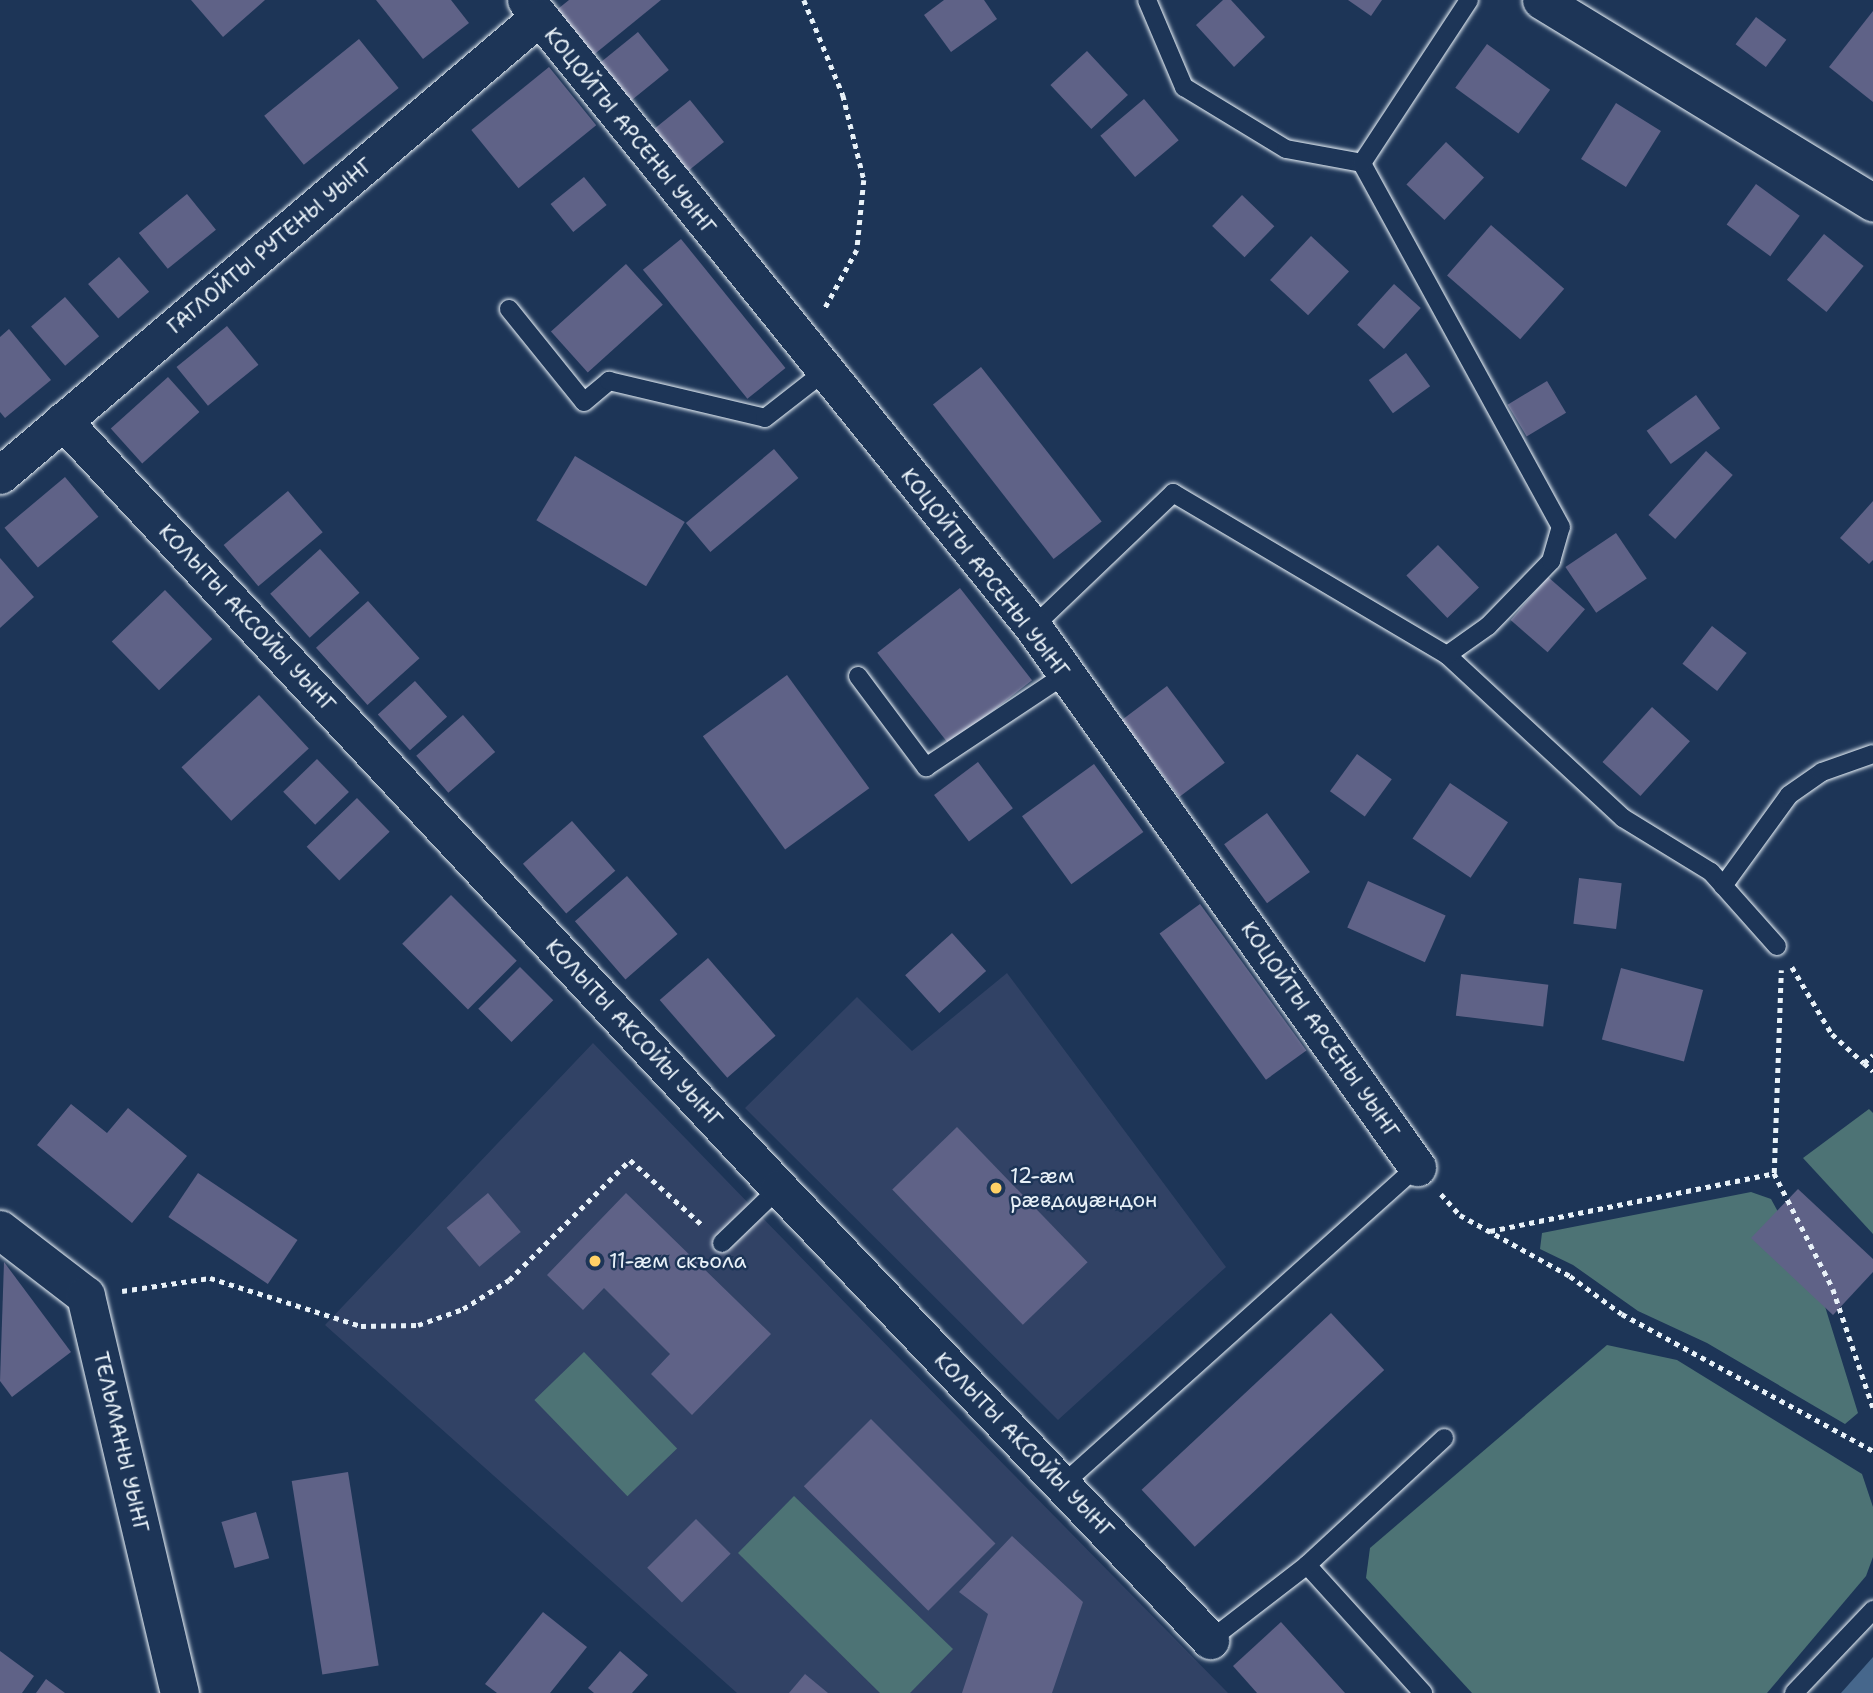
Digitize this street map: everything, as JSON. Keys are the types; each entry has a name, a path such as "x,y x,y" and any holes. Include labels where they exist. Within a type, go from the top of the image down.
{"street":[{"path":"1541,0 1873,203"},
{"name":"КОЦОЙТЫ АРСЕНЫ УЫНГ","path":"533,9 814,360 1033,627 1417,1167"},
{"name":"ГАГЛОЙТЫ РУТЕНЫ УЫНГ","path":"0,475 533,9"},
{"name":"КОЛЫТЫ АКСОЙЫ УЫНГ","path":"63,421 779,1188 1210,1640"},
{"path":"0,1230 86,1296"},
{"name":"ТЕЛЬМАНЫ УЫНГ","path":"86,1296 180,1693"}],"lane":[{"path":"1147,0 1184,87 1286,149 1362,163"},
{"path":"1362,163 1469,0"},
{"path":"1362,163 1561,527 1551,561 1488,626 1447,655"},
{"path":"509,309 584,402 609,381 765,418 814,360"},
{"path":"1033,627 1173,493 1447,655 1623,818 1711,872 1777,946"},
{"path":"859,676 926,767 1066,674"},
{"path":"1723,886 1789,794 1822,772 1873,754"},
{"path":"1062,1485 1417,1167"},
{"path":"722,1243 779,1188"},
{"path":"1210,1640 1307,1565 1444,1438"},
{"path":"1307,1565 1423,1693"},
{"path":"1794,1693 1873,1610"}],"path":[{"path":"804,0 843,95 864,180 857,250 814,360"},
{"path":"1777,946 1812,993 1832,1034 1873,1071"},
{"path":"1777,946 1784,990 1773,1172 1833,1289 1873,1407"},
{"path":"1864,1063 1873,1055"},
{"path":"86,1296 210,1278 361,1326 418,1325 463,1309 509,1280 630,1160 722,1243"},
{"path":"1417,1167 1460,1215 1570,1276 1622,1314 1873,1451"},
{"path":"1490,1231 1773,1172"}],"shaded area":[{"name":"12-æм рӕвдауӕндон","path":"1007,973 1226,1267 1058,1420 745,1108 857,997 912,1051"},
{"path":"593,1043 1228,1693 737,1693 325,1325"},
{"path":"1873,1657 1873,1693 1841,1693"}],"green space":[{"path":"1869,1109 1873,1113 1873,1234 1803,1158"},
{"path":"1751,1192 1771,1199 1819,1287 1858,1413 1845,1424 1707,1343 1638,1311 1573,1265 1540,1249 1542,1233"},
{"path":"1607,1345 1677,1360 1862,1474 1873,1507 1873,1557 1866,1576 1767,1693 1472,1693 1366,1578 1370,1548"},
{"path":"584,1352 677,1448 627,1496 534,1400"},
{"path":"794,1496 953,1649 910,1693 880,1693 738,1553"}],"building":[{"path":"191,0 265,0 223,37"},
{"path":"376,0 451,0 469,23 423,59"},
{"path":"569,0 661,0 591,57 554,12"},
{"path":"944,0 984,0 997,19 951,52 924,15"},
{"path":"1223,0 1231,0 1265,37 1234,67 1196,25"},
{"path":"1348,0 1382,0 1371,16"},
{"path":"1873,11 1873,102 1829,67"},
{"path":"1756,17 1786,40 1766,67 1736,44"},
{"path":"638,32 669,70 630,102 599,63"},
{"path":"359,39 399,88 304,165 264,116"},
{"path":"1487,44 1550,90 1518,134 1455,88"},
{"path":"1087,51 1128,95 1091,129 1050,85"},
{"path":"549,67 596,125 518,188 471,130"},
{"path":"1144,99 1179,140 1135,177 1100,136"},
{"path":"690,100 724,142 687,172 653,130"},
{"path":"1616,103 1661,131 1626,187 1581,159"},
{"path":"1446,142 1484,177 1444,220 1406,184"},
{"path":"584,177 607,205 573,232 551,204"},
{"path":"1756,184 1800,216 1770,256 1727,224"},
{"path":"187,194 216,230 168,269 139,233"},
{"path":"1242,195 1274,226 1244,257 1212,226"},
{"path":"1491,225 1564,289 1520,339 1447,276"},
{"path":"1824,234 1864,266 1827,312 1787,280"},
{"path":"1311,236 1349,271 1308,315 1270,280"},
{"path":"681,239 785,368 747,399 643,270"},
{"path":"119,257 149,292 118,319 88,284"},
{"path":"626,264 663,305 588,372 551,332"},
{"path":"1394,284 1421,308 1384,349 1357,325"},
{"path":"65,297 99,336 65,366 31,327"},
{"path":"227,326 258,365 208,406 176,367"},
{"path":"9,329 51,380 5,418 0,412 0,337"},
{"path":"1406,353 1430,386 1393,413 1369,380"},
{"path":"981,367 1102,521 1054,559 933,405"},
{"path":"168,377 199,412 142,463 111,429"},
{"path":"1547,381 1566,413 1527,436 1508,405"},
{"path":"1696,395 1720,428 1671,464 1647,431"},
{"path":"774,449 798,478 710,552 686,523"},
{"path":"1706,451 1733,475 1675,539 1648,515"},
{"path":"575,456 685,522 646,586 536,520"},
{"path":"65,477 98,517 38,568 4,528"},
{"path":"288,491 323,532 258,586 224,545"},
{"path":"1873,501 1873,560 1869,564 1840,538"},
{"path":"1616,533 1647,579 1596,613 1565,567"},
{"path":"1438,545 1479,587 1447,618 1406,576"},
{"path":"320,549 359,593 310,638 270,594"},
{"path":"0,558 34,597 0,628"},
{"path":"1548,577 1585,609 1548,652 1511,620"},
{"path":"960,588 1032,680 949,745 877,653"},
{"path":"165,590 212,639 159,690 112,641"},
{"path":"368,601 420,658 368,705 316,648"},
{"path":"1712,626 1747,653 1717,691 1682,664"},
{"path":"787,675 869,788 785,849 703,736"},
{"path":"415,681 447,717 410,750 378,714"},
{"path":"1167,686 1225,763 1179,797 1121,720"},
{"path":"259,695 309,748 231,821 181,767"},
{"path":"1652,707 1690,741 1640,796 1602,762"},
{"path":"463,715 495,752 448,793 416,756"},
{"path":"1357,754 1392,779 1365,816 1330,791"},
{"path":"317,759 349,792 315,825 283,792"},
{"path":"978,762 1013,808 969,841 934,795"},
{"path":"1094,764 1143,832 1071,884 1022,816"},
{"path":"1450,783 1508,822 1471,878 1413,839"},
{"path":"357,798 390,832 339,880 307,847"},
{"path":"1267,813 1310,872 1267,903 1224,844"},
{"path":"572,821 615,871 566,913 523,864"},
{"path":"627,876 678,934 625,979 575,921"},
{"path":"1579,878 1622,883 1616,929 1573,924"},
{"path":"1368,881 1446,916 1425,962 1347,928"},
{"path":"451,895 517,961 468,1010 402,944"},
{"path":"1200,904 1306,1050 1266,1080 1160,933"},
{"path":"952,933 986,971 939,1013 905,975"},
{"path":"708,958 776,1036 727,1078 660,1000"},
{"path":"520,967 553,1000 512,1042 478,1009"},
{"path":"1621,968 1703,990 1684,1061 1602,1039"},
{"path":"1461,974 1548,985 1543,1026 1456,1016"},
{"path":"71,1104 107,1133 128,1108 187,1156 132,1223 37,1145"},
{"path":"957,1127 1088,1262 1023,1325 892,1190"},
{"path":"198,1173 297,1240 268,1284 168,1217"},
{"path":"1798,1189 1873,1259 1873,1272 1833,1315 1751,1238"},
{"path":"488,1193 521,1232 479,1267 447,1228"},
{"path":"626,1193 771,1334 692,1415 651,1374 670,1354 604,1288 583,1310 547,1275"},
{"path":"4,1262 71,1352 12,1397 0,1381"},
{"path":"1331,1313 1384,1370 1195,1547 1142,1490"},
{"path":"871,1419 995,1543 928,1611 804,1486"},
{"path":"348,1472 379,1666 322,1675 292,1481"},
{"path":"256,1512 269,1558 235,1568 221,1522"},
{"path":"696,1519 731,1554 682,1602 647,1568"},
{"path":"1012,1536 1083,1602 1052,1693 962,1693 988,1614 959,1592"},
{"path":"543,1612 587,1647 550,1693 497,1693 485,1684"},
{"path":"1281,1622 1345,1693 1257,1693 1233,1666"},
{"path":"0,1651 34,1676 22,1693 0,1693"},
{"path":"620,1651 648,1675 632,1693 594,1693 588,1688"},
{"path":"805,1674 828,1693 789,1693"},
{"path":"46,1679 65,1693 36,1693"}],"place":[{"name":"12-æм рӕвдауӕндон","path":"996,1188"},
{"name":"11-æм скъола","path":"595,1261"}]}
